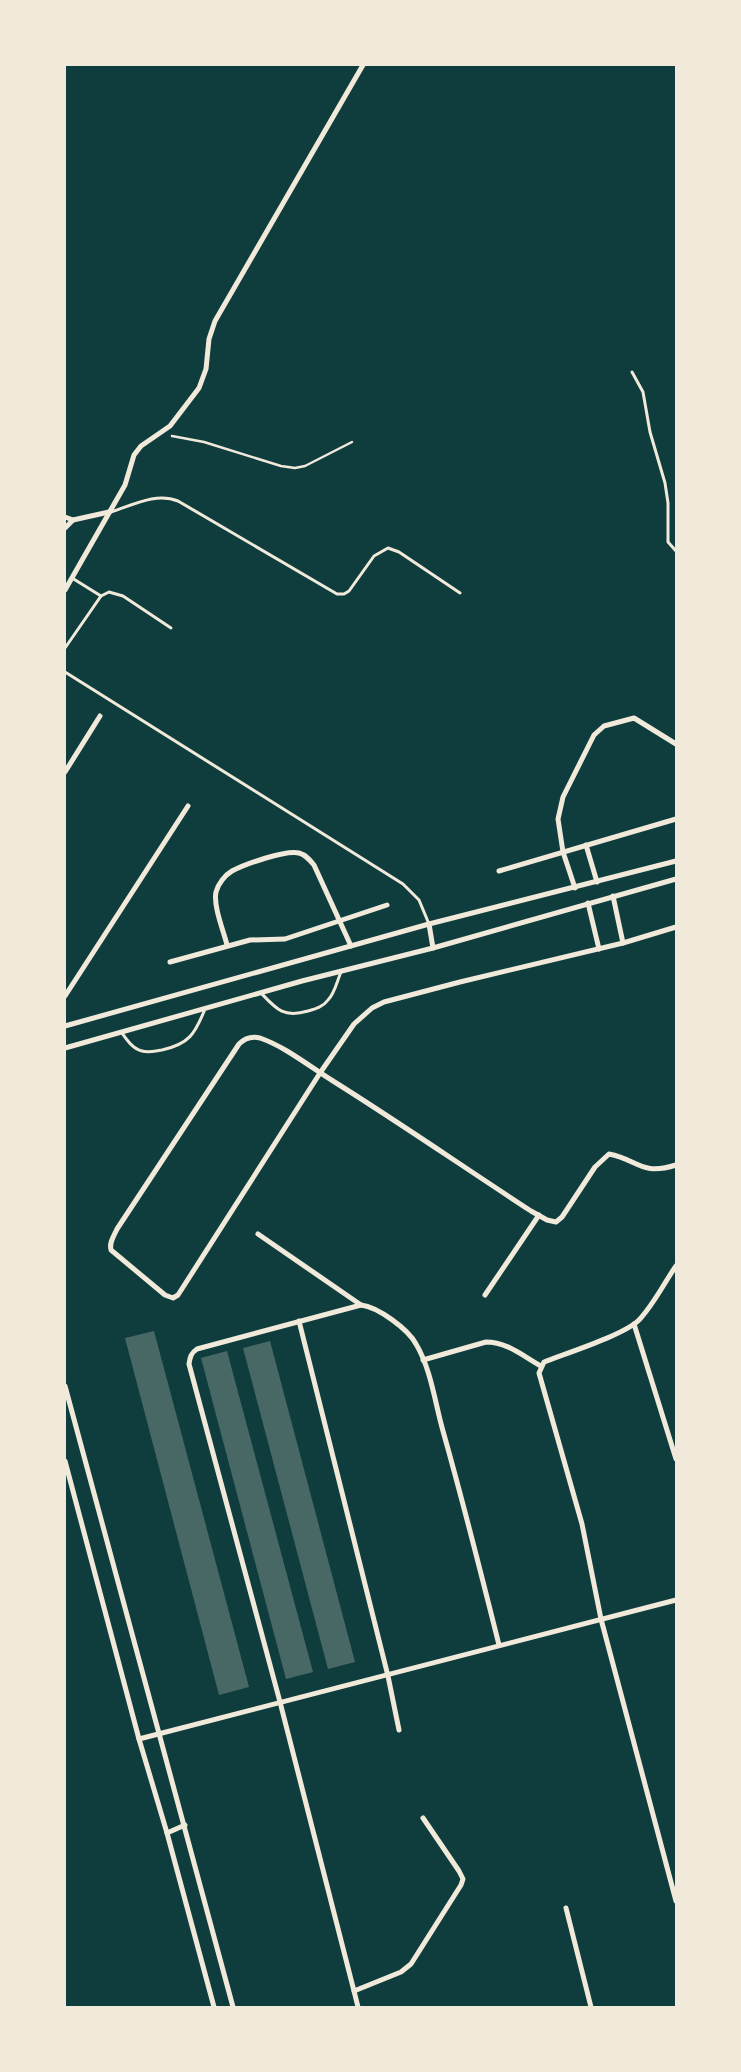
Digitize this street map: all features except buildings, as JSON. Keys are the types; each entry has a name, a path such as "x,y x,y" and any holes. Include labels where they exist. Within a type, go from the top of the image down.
{"street":[{"path":"65,590 128,479 134,455 141,446 160,434 176,420 199,388 206,370 209,339 215,321 362,65"},
{"path":"65,528 73,520 109,512"},
{"path":"65,517 73,520"},
{"path":"65,772 100,716"},
{"path":"575,888 563,852 558,819 561,806 594,735 604,726 634,718 676,744"},
{"path":"65,996 188,806"},
{"path":"499,872 676,819"},
{"path":"586,845 597,882"},
{"path":"227,945 216,898 219,884 224,877 237,869 284,854 302,854 314,865 351,946"},
{"path":"65,1026 429,924 676,861"},
{"path":"65,1048 261,993 433,948 676,879"},
{"path":"613,896 623,944"},
{"path":"588,903 600,949"},
{"path":"170,962 250,940 285,939 387,905"},
{"path":"429,924 433,948"},
{"path":"676,927 623,944 460,982 384,1002 372,1008 354,1024 320,1073 178,1295 173,1298 165,1295 111,1250 110,1243 117,1229 244,1039 259,1038 275,1045 320,1073 539,1215 552,1221 558,1220 595,1167 608,1154 650,1170 676,1165"},
{"path":"485,1295 539,1215"},
{"path":"258,1234 361,1305 374,1308 402,1328 416,1344 423,1360 460,1490 500,1644"},
{"path":"676,1266 644,1313 634,1324 620,1332 544,1362 541,1366 540,1377 582,1524 601,1618 676,1901"},
{"path":"358,2007 280,1702 189,1364 190,1358 197,1349 361,1305"},
{"path":"299,1321 388,1676 399,1730"},
{"path":"634,1324 676,1458"},
{"path":"423,1360 478,1344 495,1342 506,1345 541,1366"},
{"path":"65,1386 233,2007"},
{"path":"65,1461 139,1740 167,1833 214,2007"},
{"path":"139,1740 280,1702 388,1676 500,1644 676,1600"},
{"path":"354,1991 401,1972 411,1964 461,1885 462,1879 459,1871 423,1818"},
{"path":"167,1833 185,1825"},
{"path":"566,1908 591,2007"}],"lane":[{"path":"632,372 642,387 645,398 650,432 667,494 668,541 676,551"},
{"path":"109,512 153,498 170,497 337,594 344,594 349,591 374,556 388,548 399,552 460,593"},
{"path":"72,578 101,596"},
{"path":"65,648 101,596 109,592 123,596 171,628"},
{"path":"65,672 403,884 419,900 429,924"},
{"path":"261,993 280,1011 287,1014 298,1014 319,1007 329,999 341,972"},
{"path":"122,1033 132,1046 142,1051 164,1050 181,1044 188,1039 197,1030 205,1009"}],"path":[{"path":"160,434 204,442 281,466 295,468 305,466 352,442"}]}
